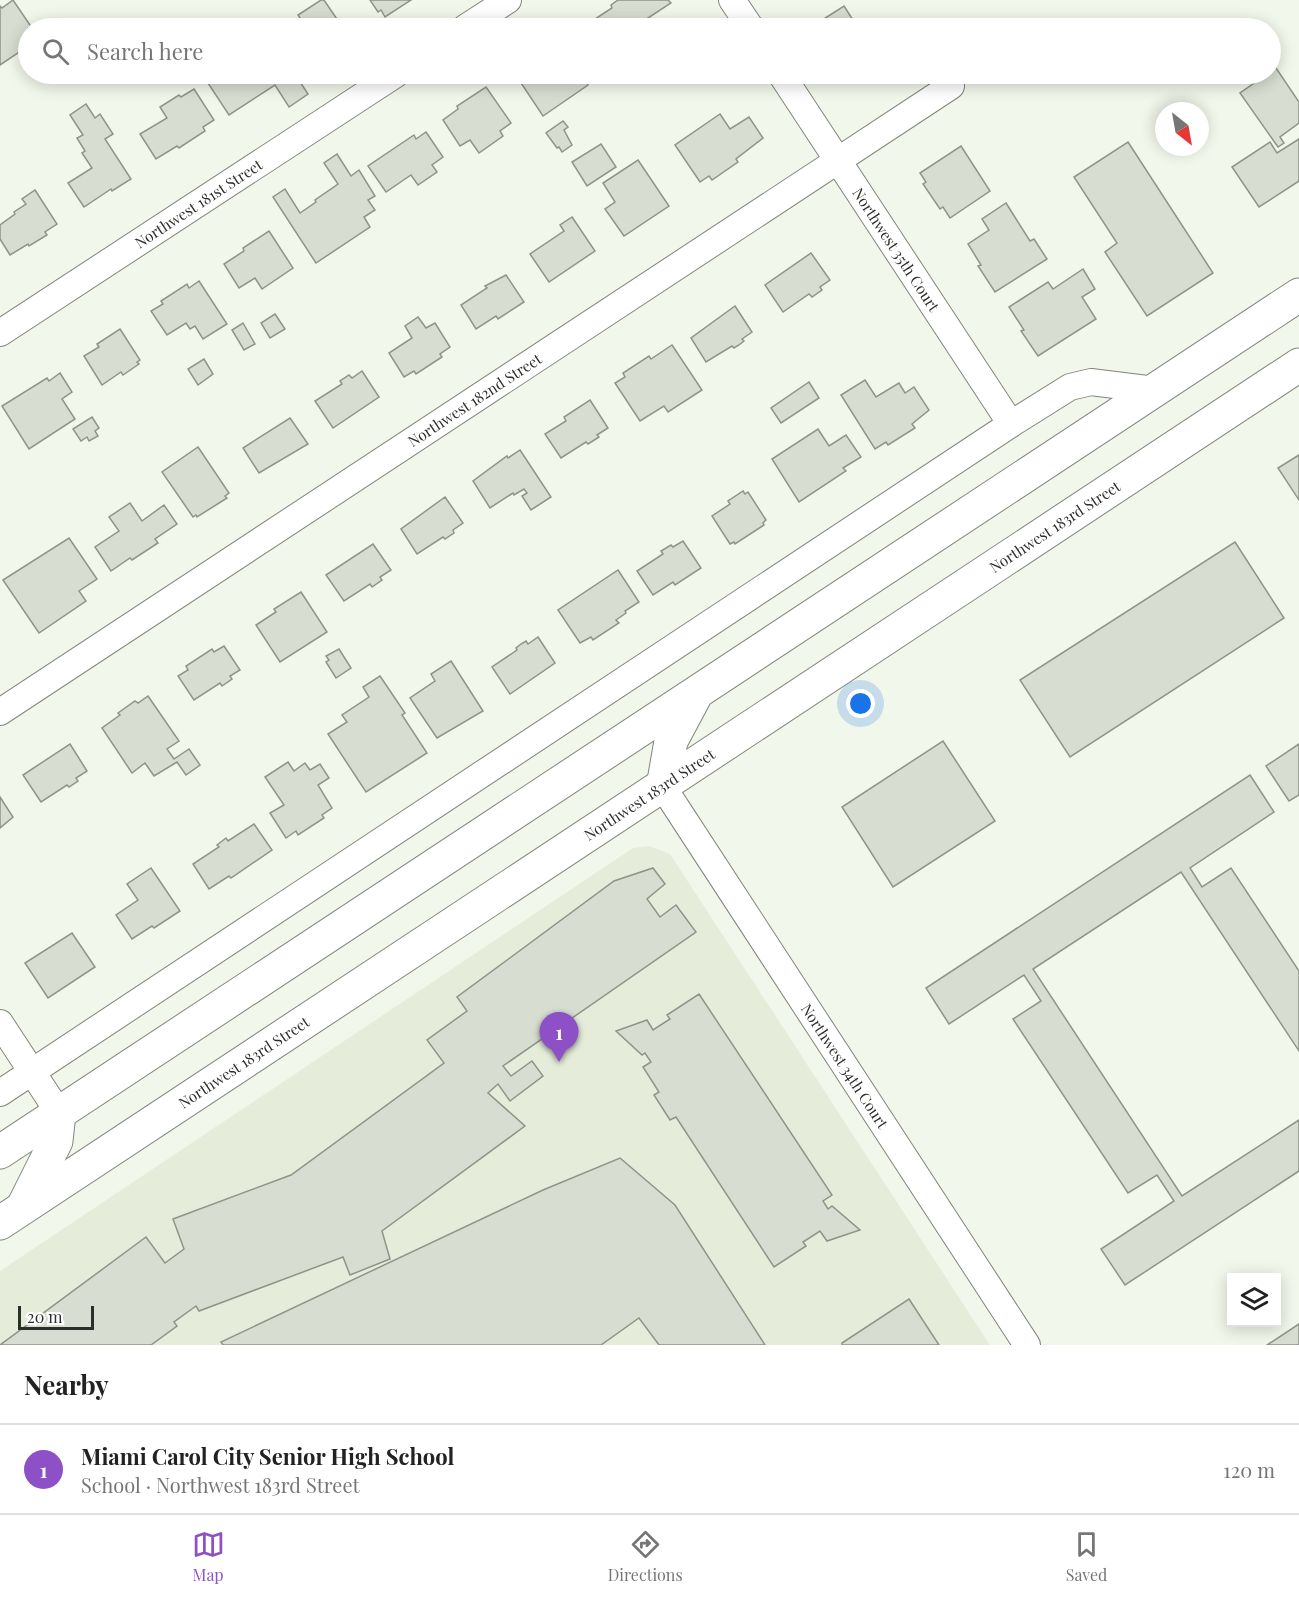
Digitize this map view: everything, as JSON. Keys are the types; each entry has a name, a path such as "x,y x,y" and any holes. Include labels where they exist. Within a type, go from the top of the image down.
{"main road":[{"path":"0,1152 1299,295"},
{"name":"Northwest 183rd Street","path":"11,1216 1299,365"},
{"path":"663,787 671,741 696,693"},
{"path":"11,1216 56,1142 59,1113"}],"street":[{"path":"480,18 508,0"},
{"path":"732,0 745,18"},
{"name":"Northwest 181st Street","path":"0,333 381,84"},
{"name":"Northwest 35th Court","path":"789,84 1011,424"},
{"name":"Northwest 182nd Street","path":"0,712 951,87"},
{"path":"0,1093 1070,387 1091,382 1155,390"},
{"name":"Northwest 34th Court","path":"663,787 1027,1345"},
{"path":"0,1023 59,1113"}],"shaded area":[{"path":"650,846 670,854 990,1345 0,1345 0,1271 633,848"}],"building":[{"path":"13,0 25,18 18,18 18,53 0,65 0,6 2,8"},
{"path":"324,0 336,18 300,18 298,15"},
{"path":"370,0 411,0 385,17 381,10 378,12"},
{"path":"618,0 668,0 671,3 648,18 597,18 612,8 611,5"},
{"path":"844,6 852,18 825,18"},
{"path":"1281,75 1299,102 1299,123 1280,137 1284,143 1278,147 1240,93 1253,84 1281,84"},
{"path":"209,84 302,84 308,94 289,107 275,85 229,115"},
{"path":"522,84 588,84 588,85 543,116"},
{"path":"486,87 511,123 500,131 503,136 479,153 470,140 460,146 443,120 458,109 457,106"},
{"path":"194,89 214,120 203,127 205,131 179,148 177,146 156,159 140,134 167,118 160,107"},
{"path":"86,104 95,118 100,114 113,134 105,139 131,179 84,207 68,183 92,168 82,153 85,151 77,138 83,135 70,115"},
{"path":"720,114 730,129 749,117 763,138 736,159 738,162 712,180 709,176 700,182 675,145"},
{"path":"563,121 568,127 564,130 572,145 562,152 546,133"},
{"path":"426,132 443,157 432,165 437,172 418,185 411,175 386,192 368,166 414,135 416,139"},
{"path":"1299,139 1299,181 1259,207 1232,167 1270,142 1277,153"},
{"path":"1128,142 1213,273 1147,316 1105,252 1117,243 1074,177"},
{"path":"601,144 616,167 587,186 572,162"},
{"path":"961,146 990,191 950,218 943,207 940,209 923,184 926,182 920,173"},
{"path":"337,154 351,176 359,170 375,196 368,200 375,210 364,217 370,227 316,263 273,197 285,189 300,213 338,184 324,163"},
{"path":"638,160 669,206 624,236 605,209 615,202 603,183"},
{"path":"35,190 57,224 45,232 47,235 10,255 0,239 0,225 26,204 22,199"},
{"path":"1006,203 1030,241 1034,239 1047,259 995,292 978,266 981,265 968,244 989,230 982,219"},
{"path":"572,217 595,251 549,282 530,254 564,231 560,225"},
{"path":"269,231 293,268 262,289 255,278 239,288 224,264"},
{"path":"811,253 830,280 812,297 809,294 783,312 765,285"},
{"path":"1083,269 1095,289 1082,297 1096,319 1038,356 1021,331 1024,330 1009,307 1048,282 1053,289"},
{"path":"506,275 524,302 498,319 496,316 476,329 461,305 487,288 485,286"},
{"path":"199,281 227,324 203,339 195,326 190,329 186,323 167,335 151,311 163,304 161,301 187,284 189,288"},
{"path":"735,306 752,332 742,339 744,341 739,345 734,348 732,346 706,362 691,338"},
{"path":"275,314 285,329 270,338 261,323"},
{"path":"418,317 426,328 435,323 450,347 440,354 442,357 416,374 414,371 404,377 389,353 412,338 405,326"},
{"path":"243,323 255,344 244,350 232,330"},
{"path":"120,329 140,360 137,362 139,364 123,375 121,372 102,385 84,356 99,347 97,344"},
{"path":"672,345 702,390 668,412 664,406 640,421 615,383 625,377 623,373 649,356 651,359"},
{"path":"204,359 213,374 198,385 188,369"},
{"path":"362,371 379,397 333,428 315,401 342,384 340,381 349,375 352,378"},
{"path":"60,373 72,392 62,399 75,419 29,449 2,406 47,378 49,381"},
{"path":"865,380 876,397 899,383 905,393 914,387 929,410 912,424 915,428 888,445 886,442 875,449 841,395"},
{"path":"809,382 819,398 781,423 771,408"},
{"path":"590,400 608,428 597,435 599,437 588,444 586,442 561,458 545,434 566,421 564,417"},
{"path":"92,417 99,428 95,431 98,436 89,441 87,437 81,441 73,429"},
{"path":"290,418 308,444 259,473 243,448"},
{"path":"818,429 829,446 846,435 861,457 843,468 846,471 799,502 772,459"},
{"path":"198,447 229,493 225,496 227,498 197,517 196,515 193,517 162,472"},
{"path":"520,450 551,497 531,510 522,496 527,493 524,489 514,495 513,493 490,508 473,481 507,456 508,458"},
{"path":"1299,455 1299,500 1278,468"},
{"path":"743,491 745,494 748,492 766,520 764,525 735,544 734,542 730,544 712,516 730,504 728,501"},
{"path":"445,497 463,523 453,530 454,533 445,539 443,537 417,554 401,529"},
{"path":"130,503 142,521 164,505 177,524 155,539 158,543 111,571 95,547 119,531 109,517"},
{"path":"69,538 97,579 79,591 86,601 39,633 3,580"},
{"path":"683,541 701,568 675,585 673,582 653,595 637,571 663,554 661,551"},
{"path":"1235,542 1284,618 1070,757 1020,680"},
{"path":"373,544 391,570 380,577 382,580 372,587 370,584 344,601 326,575"},
{"path":"618,570 639,602 616,620 619,623 593,640 591,637 580,643 558,610"},
{"path":"301,592 327,632 280,662 256,625 276,612 274,609"},
{"path":"538,637 555,663 510,694 492,667 517,650 516,648 521,644 526,641 528,644"},
{"path":"224,646 240,670 230,676 232,679 222,686 220,683 194,700 178,676 188,670 186,666 212,649 214,652"},
{"path":"339,649 351,668 336,678 326,662 329,660 326,656"},
{"path":"451,661 483,711 437,738 410,698 435,681 431,674"},
{"path":"380,676 405,713 402,715 427,753 366,792 328,734 347,722 342,715 369,697 363,687"},
{"path":"148,696 179,741 167,749 174,759 189,749 200,765 186,775 177,762 154,776 145,763 132,773 102,728 135,701 138,703"},
{"path":"943,741 995,821 893,887 842,807"},
{"path":"70,744 87,771 76,778 78,781 69,787 67,785 41,802 23,775"},
{"path":"1299,744 1299,795 1289,801 1266,766"},
{"path":"288,762 294,771 305,763 310,770 320,764 329,778 318,785 332,808 322,815 324,818 298,835 296,831 286,838 270,813 284,805 265,777"},
{"path":"1250,775 1274,812 1190,868 1202,887 1231,868 1299,971 1299,1051 1181,872 1033,969 1182,1196 1299,1120 1299,1171 1125,1285 1101,1249 1174,1201 1157,1175 1128,1193 1013,1019 1041,1001 1024,975 949,1024 926,988"},
{"path":"0,797 13,817 0,828"},
{"path":"254,824 272,850 231,878 229,876 209,889 193,864 219,847 217,845 226,838 228,841"},
{"path":"151,868 180,911 132,939 116,915 138,900 127,884"},
{"path":"653,868 665,884 647,899 660,917 676,905 696,932 503,1066 511,1076 532,1061 543,1076 510,1101 498,1084 488,1093 525,1126 382,1231 390,1259 350,1275 343,1257 199,1311 196,1306 174,1322 177,1326 151,1345 0,1345 146,1237 165,1263 184,1249 173,1219 291,1175 444,1063 427,1040 467,1011 457,997 614,881"},
{"path":"72,933 95,967 48,998 25,963"},
{"path":"699,994 832,1195 823,1201 828,1209 832,1206 860,1230 827,1241 820,1231 803,1242 806,1246 774,1267 676,1117 670,1120 654,1095 659,1092 643,1067 651,1062 645,1053 642,1055 616,1031 647,1020 653,1030 670,1019 667,1015"},
{"path":"620,1158 675,1205 765,1345 659,1345 639,1318 601,1345 223,1345 221,1342 543,1190"},
{"path":"909,1299 939,1345 842,1345 842,1343"},
{"path":"1299,1324 1299,1345 1267,1345"}],"place":[{"name":"Miami Carol City Senior High School","path":"559,1062"}]}
